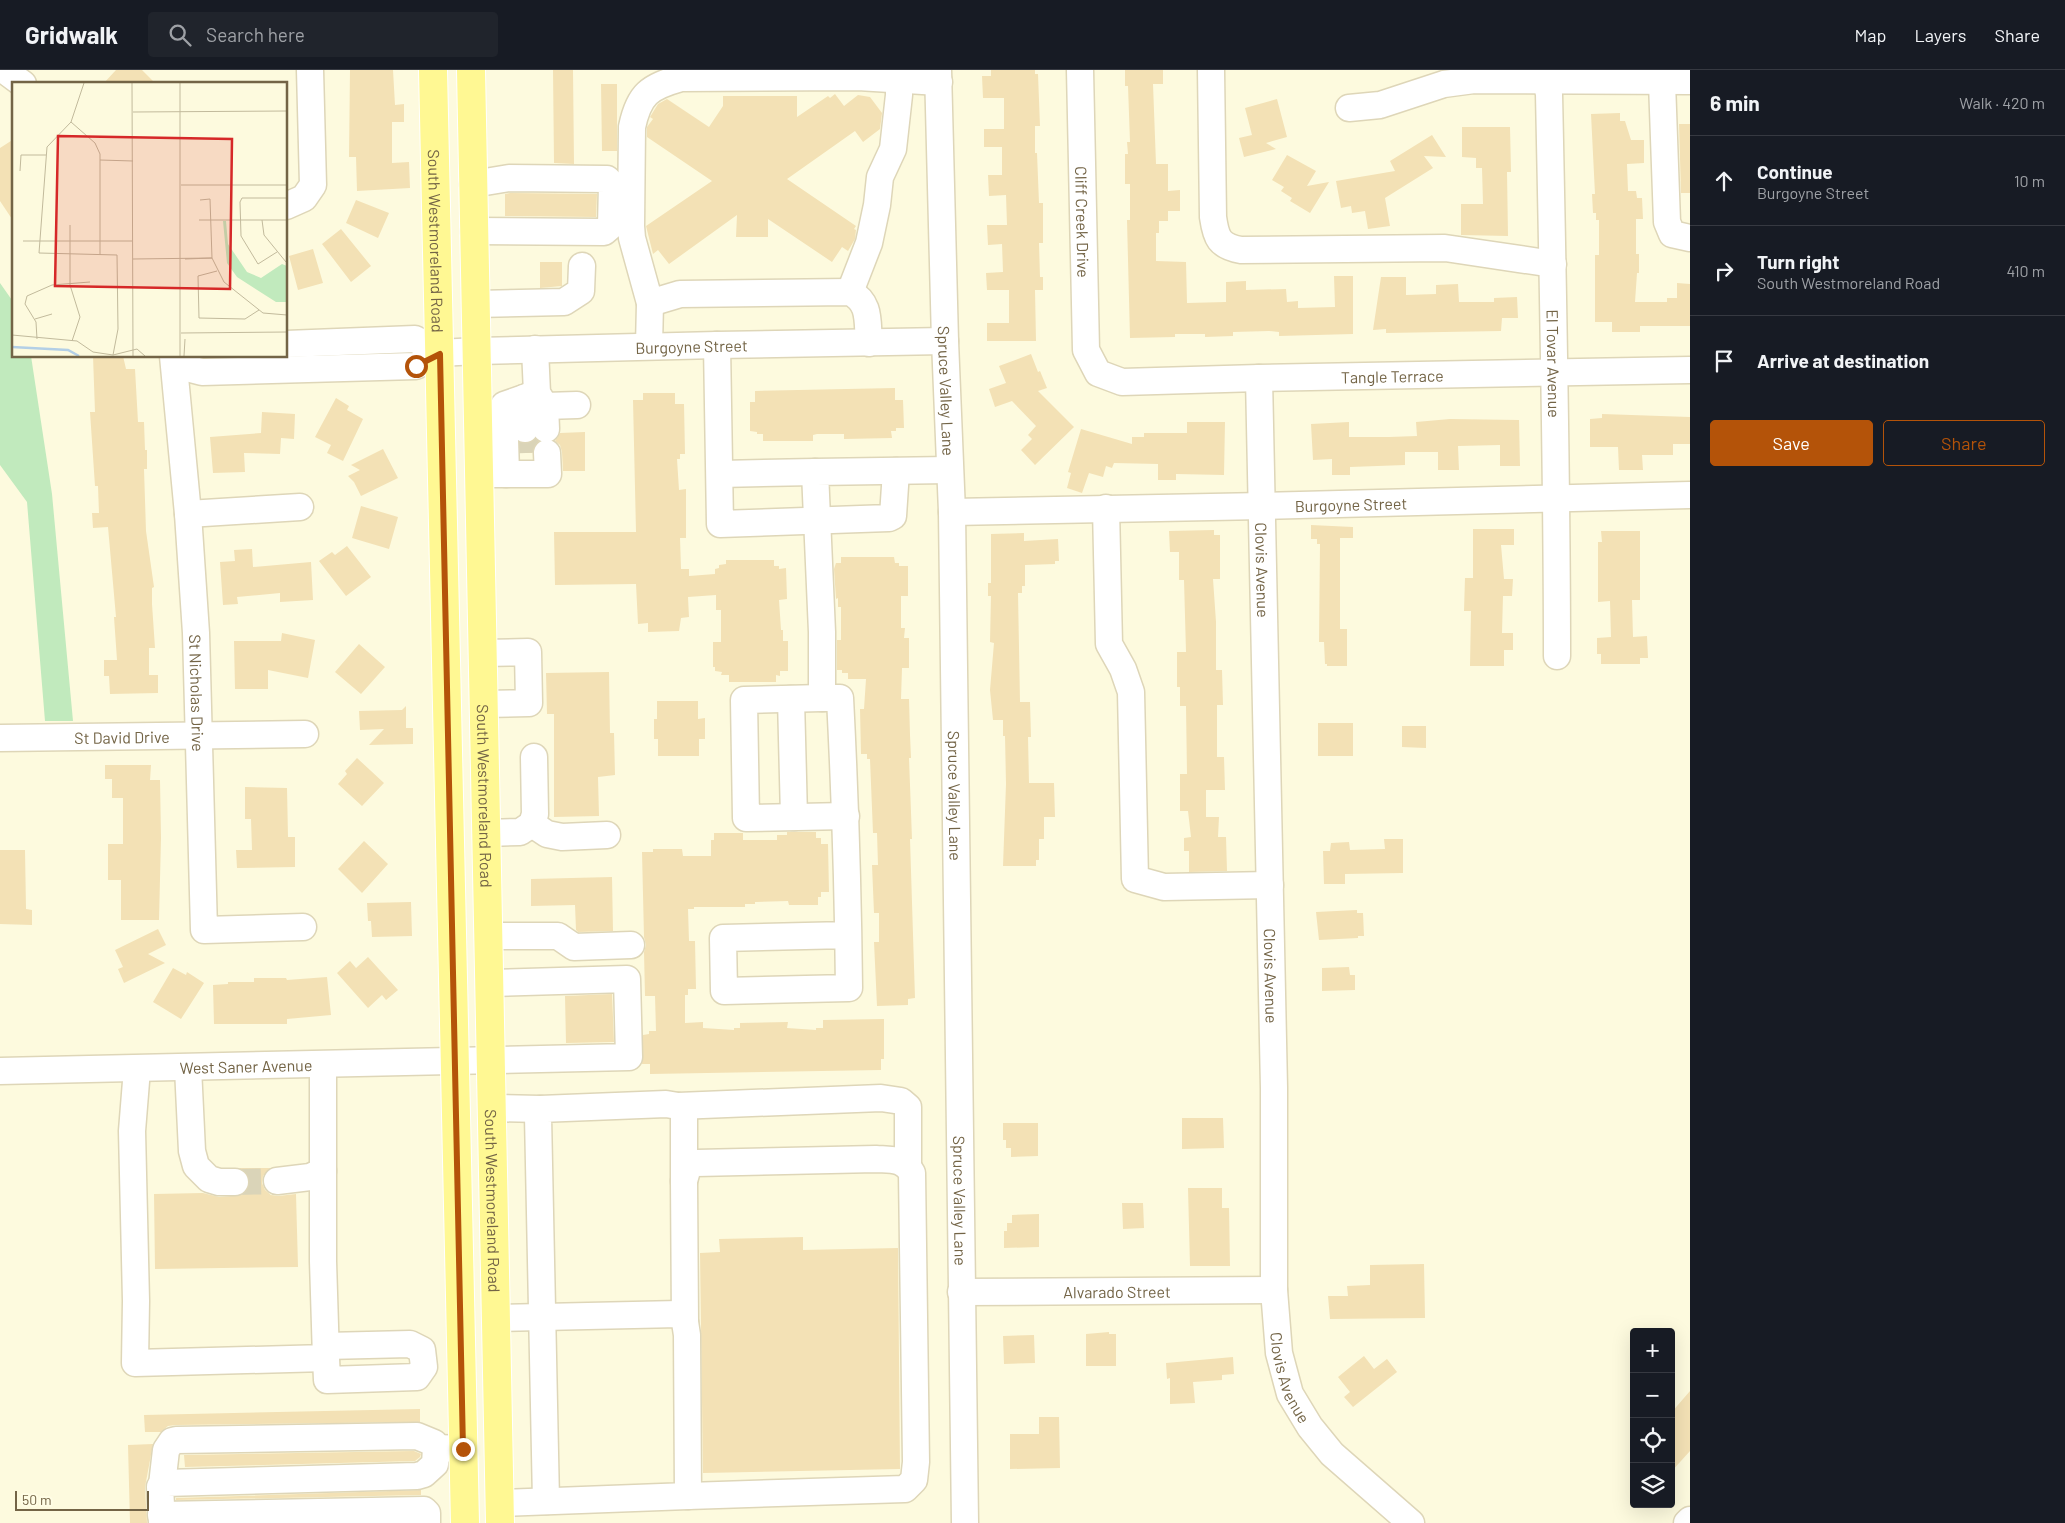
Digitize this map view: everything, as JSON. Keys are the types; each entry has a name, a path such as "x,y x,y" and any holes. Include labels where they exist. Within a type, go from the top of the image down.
{"main road":[{"name":"South Westmoreland Road","path":"433,70 465,1523"},
{"name":"South Westmoreland Road","path":"471,70 478,395 524,435 483,653 500,1513"},
{"path":"461,1319 496,1318"},
{"path":"463,1449 499,1448"}],"street":[{"path":"288,205 304,198 313,186 310,70"},
{"name":"Cliff Creek Drive","path":"1080,70 1086,350 1098,373"},
{"path":"1211,70 1213,217 1215,233 1228,248 1240,250 1445,248 1552,264"},
{"path":"1349,108 1380,105 1444,84 1474,80 1546,75 1662,82 1690,81"},
{"name":"El Tovar Avenue","path":"1546,75 1557,498 1557,656"},
{"path":"649,346 650,302 632,238 631,226 632,127 640,100 649,90 660,84 681,78 858,77 899,80 938,76"},
{"name":"Spruce Valley Lane","path":"938,76 949,470 952,512 965,1523"},
{"path":"850,292 869,244 880,177 893,149 899,80"},
{"path":"1662,82 1667,222 1672,234 1690,238"},
{"path":"474,184 509,178 606,179 612,184 611,226 604,232 474,230"},
{"path":"476,304 564,302 582,291 582,266"},
{"path":"650,302 680,294 850,292 860,297 866,307 869,343"},
{"path":"288,344 415,339 440,354"},
{"name":"Burgoyne Street","path":"178,359 202,372 416,366 440,354 477,351 717,344 945,341"},
{"path":"717,344 720,524 890,518 893,516 896,471"},
{"path":"524,435 535,350"},
{"name":"St Nicholas Drive","path":"178,359 196,633 204,930 303,927"},
{"name":"Tangle Terrace","path":"1098,373 1122,382 1690,370"},
{"name":"Clovis Avenue","path":"1260,378 1274,1088 1274,1290 1278,1353 1290,1394 1310,1426 1332,1454 1411,1523"},
{"path":"478,395 524,435"},
{"path":"524,435 577,405"},
{"path":"720,474 949,470"},
{"path":"815,472 822,698"},
{"name":"Burgoyne Street","path":"952,512 1690,495"},
{"path":"188,514 300,508"},
{"path":"1106,508 1109,644 1123,669 1131,692 1135,879 1164,887 1270,885"},
{"path":"483,653 528,652 529,703 484,704"},
{"path":"846,816 746,818 744,700 840,698 846,816 849,988 724,991 723,938 848,935"},
{"path":"791,699 794,817"},
{"name":"St David Drive","path":"0,738 305,734"},
{"path":"486,833 520,832 532,824 535,814 534,757"},
{"path":"532,824 546,834 562,837 607,836"},
{"path":"489,936 558,936 574,947 631,945"},
{"name":"West Saner Avenue","path":"0,1072 629,1057 627,979 490,983"},
{"path":"137,1069 132,1131 136,1301 135,1364 326,1352 323,1261 323,1065"},
{"path":"188,1068 192,1151 196,1166 209,1179 219,1182 235,1182"},
{"path":"492,1108 540,1109 666,1104 678,1106 881,1098 901,1101 908,1107 908,1165 912,1173 916,1462 914,1480 905,1489 546,1501 500,1513"},
{"path":"678,1106 684,1112 688,1496"},
{"path":"540,1109 538,1116 546,1501"},
{"path":"684,1181 688,1167 696,1163 876,1159 898,1160 908,1165"},
{"path":"276,1181 310,1177 323,1171"},
{"name":"Alvarado Street","path":"962,1292 1274,1290"},
{"path":"496,1318 679,1314 685,1322"},
{"path":"162,1485 165,1483 417,1476 424,1474 435,1464 436,1448 434,1443 417,1436 172,1441 166,1450 162,1485 162,1519 424,1510 427,1513 427,1523"},
{"path":"436,1448 463,1449"},
{"path":"1687,1523 1690,1520"}],"green space":[{"path":"0,283 12,300 12,358 31,358 52,494 73,721 45,721 27,502 0,465"}],"building":[{"path":"116,70 142,70 154,82 105,82"},
{"path":"350,70 393,70 395,105 404,104 404,122 392,122 392,163 409,162 410,188 357,191 356,157 349,157"},
{"path":"553,70 573,70 574,164 554,163"},
{"path":"991,70 1035,70 1035,74 1038,74 1040,126 1035,126 1035,153 1037,153 1039,203 1043,203 1043,243 1039,243 1040,277 1043,277 1043,290 1035,290 1036,341 987,341 987,323 1009,323 1009,290 987,290 986,273 1003,272 1002,244 988,245 987,225 1007,225 1006,195 989,196 988,175 1002,175 1002,147 984,147 984,129 1004,129 1004,98 983,98 982,76 991,76"},
{"path":"1125,70 1163,70 1163,84 1153,84 1156,164 1168,164 1168,191 1180,190 1180,211 1168,211 1168,221 1159,221 1159,233 1156,233 1156,261 1186,262 1187,303 1226,302 1226,282 1246,281 1246,290 1286,289 1287,302 1298,301 1298,308 1335,307 1334,276 1353,276 1353,334 1279,336 1279,332 1269,331 1233,332 1233,336 1205,337 1205,334 1175,334 1175,337 1130,338 1127,220 1130,220 1130,184 1125,184 1125,154 1128,154 1127,142 1130,142 1128,86 1125,86"},
{"path":"601,84 617,84 617,151 602,151"},
{"path":"835,94 844,106 858,95 870,97 882,113 880,129 863,142 855,131 787,179 856,226 854,229 856,230 855,239 848,251 842,247 832,262 768,219 768,237 736,237 737,215 669,264 658,250 653,254 646,226 712,181 647,137 647,127 653,119 650,117 658,104 667,99 709,127 723,106 723,96 797,96 797,117 828,96 830,98"},
{"path":"1277,99 1287,137 1266,143 1276,149 1244,157 1239,138 1252,135 1245,108"},
{"path":"1620,113 1620,121 1625,121 1631,140 1644,140 1644,163 1627,164 1628,191 1636,191 1637,198 1642,198 1643,219 1636,219 1636,254 1639,254 1639,273 1637,273 1635,302 1667,302 1667,298 1677,298 1677,283 1690,284 1690,326 1640,326 1640,332 1612,332 1612,322 1595,322 1595,255 1599,255 1599,220 1596,220 1596,213 1593,213 1592,194 1595,194 1591,114"},
{"path":"1679,124 1690,124 1690,193 1681,193"},
{"path":"1462,127 1510,127 1511,172 1507,172 1508,236 1461,235 1461,204 1483,204 1482,168 1476,168 1476,158 1462,157"},
{"path":"1432,135 1446,157 1424,156 1433,168 1385,198 1390,226 1368,229 1365,211 1352,213 1351,206 1341,208 1336,181 1395,171 1390,161"},
{"path":"12,140 12,219 0,201 0,148"},
{"path":"1287,155 1316,171 1307,186 1329,182 1310,213 1290,201 1292,198 1281,191 1284,187 1272,180"},
{"path":"505,194 597,194 596,217 505,216"},
{"path":"356,200 389,213 378,238 346,223"},
{"path":"341,229 371,266 351,282 322,244"},
{"path":"313,249 323,283 298,290 289,256"},
{"path":"540,262 562,262 562,286 540,288"},
{"path":"1381,277 1406,277 1406,295 1436,294 1436,285 1458,284 1459,302 1494,302 1494,298 1517,297 1518,318 1502,318 1501,331 1386,333 1386,329 1373,330"},
{"path":"1031,354 1047,388 1038,391 1074,427 1035,465 1021,450 1032,439 1028,435 1036,426 1012,401 995,407 989,389 1006,383 999,366"},
{"path":"93,358 123,358 126,369 135,369 138,422 144,422 145,450 147,450 147,469 144,469 146,531 154,587 152,588 152,604 155,648 149,648 149,675 158,675 158,693 110,694 109,676 104,676 104,660 117,660 114,617 116,617 108,527 93,528 92,513 99,513 98,486 95,486 90,412 95,412"},
{"path":"895,388 895,400 903,400 904,428 896,428 896,431 891,431 892,438 844,439 844,434 817,434 813,435 813,441 763,441 763,434 750,431 750,402 755,402 755,391"},
{"path":"643,393 675,393 675,404 684,404 685,454 680,454 680,459 677,459 679,490 686,489 686,538 680,538 681,569 689,569 689,576 715,574 715,569 719,568 719,565 726,564 726,560 774,560 774,566 779,566 779,569 786,568 787,599 779,600 783,641 788,641 788,671 780,671 780,676 776,675 776,682 729,682 729,675 721,675 722,672 715,671 715,667 713,667 713,642 721,642 721,610 716,610 716,595 688,597 689,617 681,618 679,631 648,632 648,623 638,624 636,584 555,585 554,532 636,532 633,400 643,400"},
{"path":"336,398 349,406 347,410 363,419 343,461 327,453 331,445 315,437"},
{"path":"262,412 295,414 294,439 281,438 280,454 244,453 245,472 213,473 210,437 261,433"},
{"path":"1602,414 1690,417 1690,444 1673,444 1673,455 1642,455 1643,470 1619,470 1618,447 1590,447 1590,419 1602,418"},
{"path":"1450,419 1519,420 1520,466 1500,466 1500,445 1458,446 1459,470 1438,470 1438,452 1405,452 1405,465 1350,467 1350,475 1332,475 1332,459 1313,460 1311,424 1349,422 1349,437 1417,436 1416,422"},
{"path":"1187,422 1225,422 1224,475 1176,474 1176,480 1158,480 1158,464 1114,463 1112,468 1106,466 1103,477 1089,473 1082,493 1067,488 1071,473 1068,472 1081,429 1132,444 1132,437 1144,437 1144,433 1187,433"},
{"path":"585,432 585,471 563,471 562,452 560,445 555,441 560,433"},
{"path":"535,439 538,441 532,453 520,453 520,443 526,444"},
{"path":"383,449 398,478 361,496 354,482 348,476 360,470 351,465"},
{"path":"361,506 398,517 389,549 352,538"},
{"path":"1311,525 1353,527 1353,538 1340,538 1340,629 1347,629 1347,666 1327,666 1325,664 1324,642 1319,642 1320,544 1317,544 1317,539 1311,539"},
{"path":"1473,529 1514,529 1514,545 1501,545 1504,579 1513,579 1512,596 1503,596 1502,633 1513,633 1513,650 1504,650 1504,666 1470,666 1471,611 1464,611 1465,578 1473,578"},
{"path":"1214,530 1214,535 1220,535 1220,579 1213,579 1216,622 1216,670 1222,670 1223,705 1217,705 1217,757 1224,757 1225,790 1206,790 1206,817 1219,817 1218,837 1226,837 1227,871 1189,872 1189,851 1184,851 1184,838 1191,837 1188,811 1180,811 1180,774 1187,774 1186,706 1180,706 1180,687 1177,687 1177,652 1186,652 1184,580 1179,580 1179,552 1170,552 1169,531"},
{"path":"1601,531 1640,531 1640,600 1632,600 1633,637 1647,636 1648,658 1640,658 1640,664 1601,664 1601,654 1597,654 1597,638 1611,637 1610,601 1598,602 1598,542 1602,542"},
{"path":"1024,533 1024,541 1058,539 1059,561 1055,561 1055,564 1025,565 1025,586 1022,586 1022,593 1018,593 1020,702 1030,702 1031,737 1028,737 1029,783 1054,783 1055,817 1044,817 1044,839 1039,839 1039,860 1036,860 1036,866 1003,866 1006,784 1005,736 1003,736 1003,720 993,720 990,690 994,643 990,642 991,596 988,596 988,583 991,583 991,534"},
{"path":"347,546 371,577 346,596 319,561 332,552 335,555"},
{"path":"252,549 253,567 311,562 313,600 280,602 280,593 237,597 238,604 223,605 220,562 235,561 234,550"},
{"path":"841,557 894,557 895,563 899,563 899,566 908,566 908,596 901,596 901,628 905,628 904,638 909,638 909,668 902,668 901,699 909,699 912,839 910,839 915,998 908,999 908,1005 877,1006 874,942 879,942 879,913 874,913 872,865 878,865 877,833 873,833 870,759 867,759 867,754 861,754 860,709 864,709 866,679 848,679 848,673 842,673 842,670 837,670 837,640 841,640 841,607 838,607 838,598 836,599 834,569 836,563 841,563"},
{"path":"282,633 315,640 308,678 268,670 268,689 235,689 234,641 281,641"},
{"path":"359,644 385,667 361,694 335,672"},
{"path":"609,672 610,733 614,733 615,775 598,777 599,816 554,817 554,714 547,714 546,673"},
{"path":"657,701 698,701 698,719 705,718 705,739 699,739 699,756 658,756 658,739 654,739 654,719 657,719"},
{"path":"406,706 406,728 413,728 413,744 369,745 384,729 360,730 359,711 402,710"},
{"path":"1318,723 1353,723 1353,756 1318,756"},
{"path":"1402,726 1426,726 1426,748 1402,747"},
{"path":"357,758 384,783 362,806 338,784 347,774 345,771"},
{"path":"105,765 151,765 150,780 160,780 159,920 121,920 121,880 108,880 108,844 123,844 123,798 112,798 112,779 105,779"},
{"path":"245,787 287,788 288,837 295,837 295,867 237,868 236,850 252,850 251,819 245,819"},
{"path":"787,832 816,832 816,838 821,838 821,844 828,844 829,892 821,892 821,897 818,897 818,905 789,905 788,901 755,902 755,904 745,904 745,907 694,907 694,909 688,909 689,941 695,941 696,989 688,989 688,995 685,995 685,1023 703,1022 703,1028 734,1030 734,1028 740,1028 740,1023 788,1022 787,1028 816,1030 816,1028 823,1028 823,1020 884,1019 884,1059 881,1059 881,1070 650,1074 650,1064 642,1064 643,1035 649,1034 649,1031 656,1031 655,996 645,996 644,952 646,945 644,937 642,852 653,852 653,849 682,849 683,856 711,856 711,840 714,840 714,833 743,833 743,840 777,840 777,835 787,835"},
{"path":"1384,839 1403,839 1403,873 1345,874 1345,884 1324,884 1323,851 1330,851 1331,843 1349,842 1350,850 1385,849"},
{"path":"364,841 388,864 362,893 338,869"},
{"path":"0,850 25,850 26,909 32,910 32,925 0,924"},
{"path":"612,877 613,931 578,932 576,930 575,905 531,906 531,879"},
{"path":"411,902 412,936 372,937 371,921 368,921 367,903"},
{"path":"1357,910 1357,913 1363,913 1364,936 1319,940 1316,912"},
{"path":"158,929 166,945 148,954 165,963 124,983 118,969 123,967 115,950"},
{"path":"368,957 398,990 386,1000 382,995 368,1008 337,973 350,961 356,968"},
{"path":"1349,967 1350,975 1355,975 1355,990 1322,991 1322,968"},
{"path":"173,968 186,975 187,972 204,983 181,1019 153,1002"},
{"path":"327,977 331,1015 287,1019 287,1024 214,1024 213,985 228,984 228,982 254,982 254,978 286,978 287,980"},
{"path":"612,994 614,1042 566,1043 565,996"},
{"path":"1182,1118 1223,1118 1224,1148 1182,1149"},
{"path":"1003,1123 1038,1123 1038,1156 1011,1157 1011,1148 1006,1148 1006,1140 1003,1140"},
{"path":"239,1168 272,1168 263,1176 262,1183 265,1190 271,1195 278,1196 296,1194 298,1267 155,1269 154,1194 203,1193 219,1197 242,1195 248,1189 250,1182 248,1174"},
{"path":"1188,1188 1222,1188 1222,1208 1229,1208 1230,1266 1190,1266"},
{"path":"1122,1203 1143,1203 1144,1228 1123,1229"},
{"path":"1039,1214 1039,1247 1004,1248 1004,1231 1007,1231 1007,1223 1012,1223 1012,1215"},
{"path":"803,1237 803,1250 898,1248 900,1469 703,1473 700,1253 720,1252 719,1239"},
{"path":"1424,1264 1425,1318 1330,1319 1328,1296 1348,1296 1347,1286 1370,1285 1370,1265"},
{"path":"1109,1332 1109,1334 1116,1334 1116,1366 1086,1366 1086,1334"},
{"path":"1034,1335 1035,1363 1004,1364 1003,1336"},
{"path":"1364,1356 1374,1369 1387,1359 1397,1372 1353,1407 1344,1397 1350,1392 1338,1377"},
{"path":"1233,1357 1234,1374 1222,1375 1222,1380 1193,1382 1195,1403 1170,1404 1170,1378 1167,1379 1166,1363"},
{"path":"1690,1391 1690,1451 1675,1468 1675,1418 1675,1408"},
{"path":"420,1409 420,1422 176,1425 168,1426 161,1432 145,1432 144,1415"},
{"path":"1039,1417 1059,1417 1060,1468 1010,1469 1010,1434 1039,1434"},
{"path":"153,1444 145,1487 147,1523 130,1523 128,1445"},
{"path":"414,1451 421,1454 415,1461 185,1467 184,1455"},
{"path":"421,1490 421,1495 176,1500 176,1498"}],"tunnel":[{"path":"525,429 526,453"},
{"path":"235,1182 277,1181"}],"route":[{"path":"416,366 440,354 463,1449"}]}
